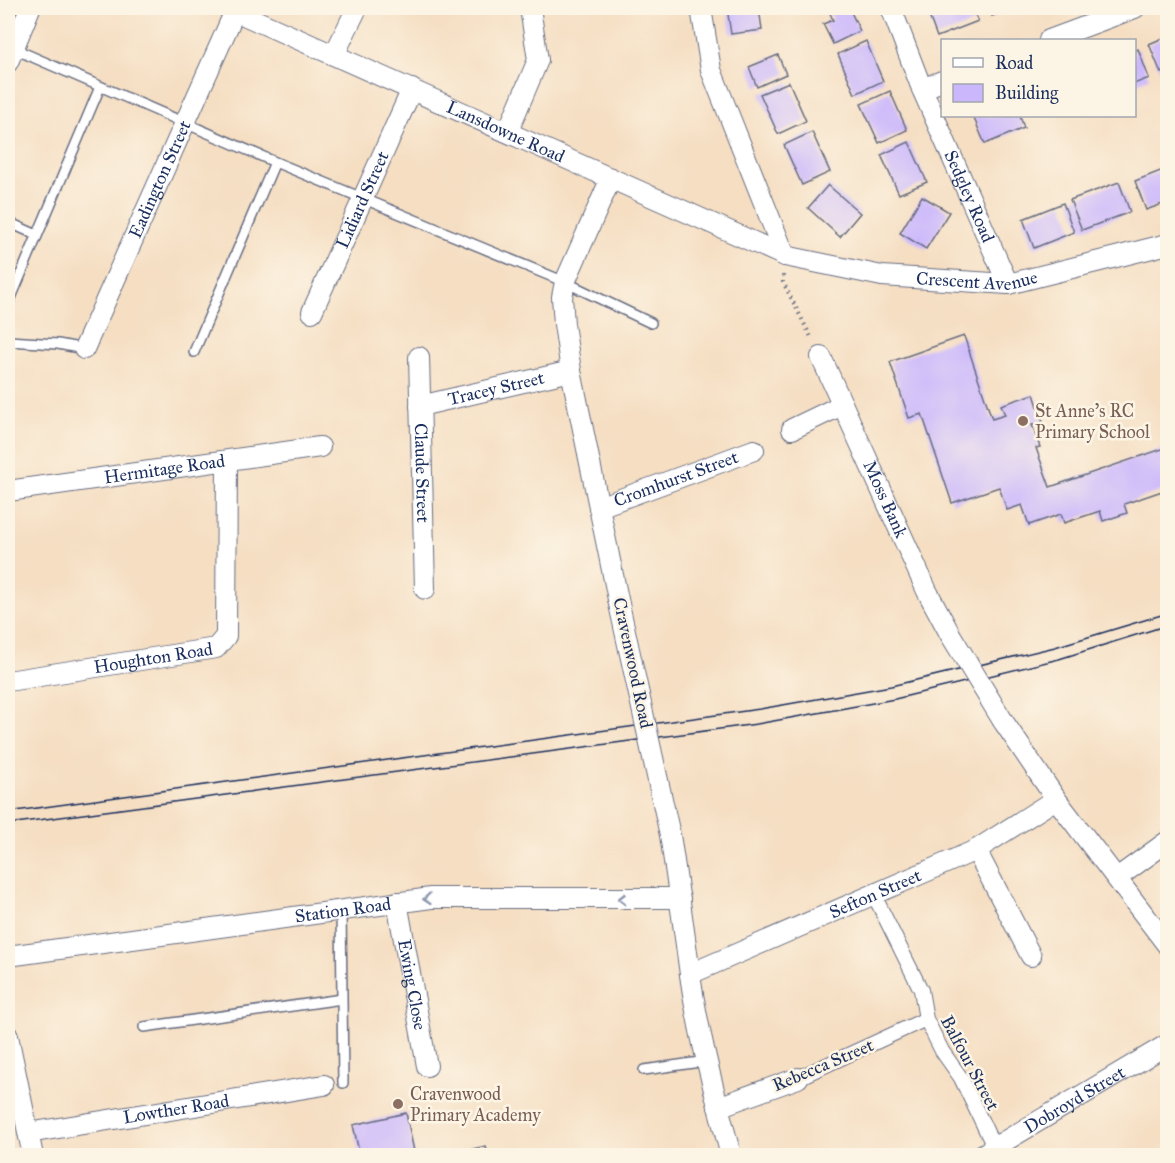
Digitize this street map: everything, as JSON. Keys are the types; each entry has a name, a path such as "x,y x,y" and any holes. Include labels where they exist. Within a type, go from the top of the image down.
{"street":[{"path":"9,52 30,8"},
{"path":"334,55 357,8"},
{"path":"508,131 538,60 530,8"},
{"path":"701,8 711,70 785,256"},
{"name":"Sedgley Road","path":"891,8 922,89 1008,284"},
{"path":"1052,39 1135,8"},
{"name":"Lansdowne Road","path":"232,9 785,256"},
{"name":"Eadington Street","path":"84,349 185,123 232,9"},
{"path":"922,89 941,81"},
{"name":"Lidiard Street","path":"312,312 412,89"},
{"name":"Cravenwood Road","path":"612,178 566,282 562,297 564,324 571,371 619,604 670,835 690,974 707,1060 731,1155"},
{"name":"Crescent Avenue","path":"785,256 882,276 1008,284 1167,244"},
{"name":"Claude Street","path":"419,357 425,589"},
{"name":"Moss Bank","path":"821,357 927,591 950,634 1003,721 1056,799 1167,945"},
{"name":"Tracey Street","path":"420,406 571,371"},
{"path":"792,429 842,405"},
{"name":"Hermitage Road","path":"8,491 320,447"},
{"name":"Cromhurst Street","path":"599,507 754,450"},
{"name":"Houghton Road","path":"8,681 216,648 226,636 227,461"},
{"name":"Sefton Street","path":"690,974 976,850 1056,799"},
{"path":"1117,878 1167,841"},
{"path":"976,850 1031,956"},
{"name":"Balfour Street","path":"874,896 921,990 926,1019 942,1051 961,1078 990,1153"},
{"name":"Station Road","path":"8,956 432,898 680,897"},
{"name":"Ewing Close","path":"398,902 427,1066"},
{"name":"Rebecca Street","path":"718,1107 798,1078 926,1019"},
{"path":"8,1036 33,1155"},
{"name":"Dobroyd Street","path":"990,1153 1167,1044"},
{"name":"Lowther Road","path":"28,1133 333,1084"}],"lane":[{"path":"9,52 100,87 566,282 651,323"},
{"path":"8,304 100,87"},
{"path":"194,352 275,162"},
{"path":"8,222 37,235"},
{"path":"8,341 58,344 84,349"},
{"path":"333,1084 342,999 341,910"},
{"path":"144,1027 342,999"},
{"path":"644,1070 707,1060"}],"path":[{"path":"785,256 783,282 821,357"}],"building":[{"path":"727,8 759,8 762,30 731,34"},
{"path":"836,8 849,8 860,31 833,44 823,24 833,20 829,11"},
{"path":"926,8 972,8 978,21 937,37"},
{"path":"989,8 1013,8 992,16"},
{"path":"1168,36 1168,70 1161,73 1149,44"},
{"path":"866,41 883,81 855,94 838,54"},
{"path":"1138,49 1149,78 1136,83 1136,50"},
{"path":"778,55 786,74 757,87 749,67"},
{"path":"789,82 806,121 778,134 760,94"},
{"path":"890,91 907,130 879,143 861,104"},
{"path":"973,117 1020,117 1024,128 985,144"},
{"path":"812,132 830,172 802,185 784,145"},
{"path":"909,142 927,182 899,194 881,155"},
{"path":"1168,168 1168,202 1146,210 1135,181"},
{"path":"1119,182 1130,212 1082,230 1070,200"},
{"path":"828,185 860,213 840,237 808,208"},
{"path":"922,196 949,212 926,249 900,233"},
{"path":"1063,203 1074,232 1034,248 1023,219"},
{"path":"964,336 992,419 1005,415 1001,405 1034,394 1043,422 1032,425 1040,447 1036,448 1050,487 1168,447 1168,497 1165,490 1124,504 1127,513 1103,521 1100,511 1064,523 1061,514 1029,525 1022,505 1007,510 999,487 952,503 922,414 909,418 890,362"},
{"path":"406,1113 415,1156 360,1156 353,1125"},
{"path":"486,1146 488,1156 455,1156 455,1153"}],"tram line":[{"path":"8,812 760,709 891,686 1055,647 1168,613"},
{"path":"8,824 757,724 895,699 1059,659 1168,625"}],"place":[{"name":"St Anne's RC Primary School","path":"1023,421"},
{"name":"Cravenwood Primary Academy","path":"398,1104"}]}
